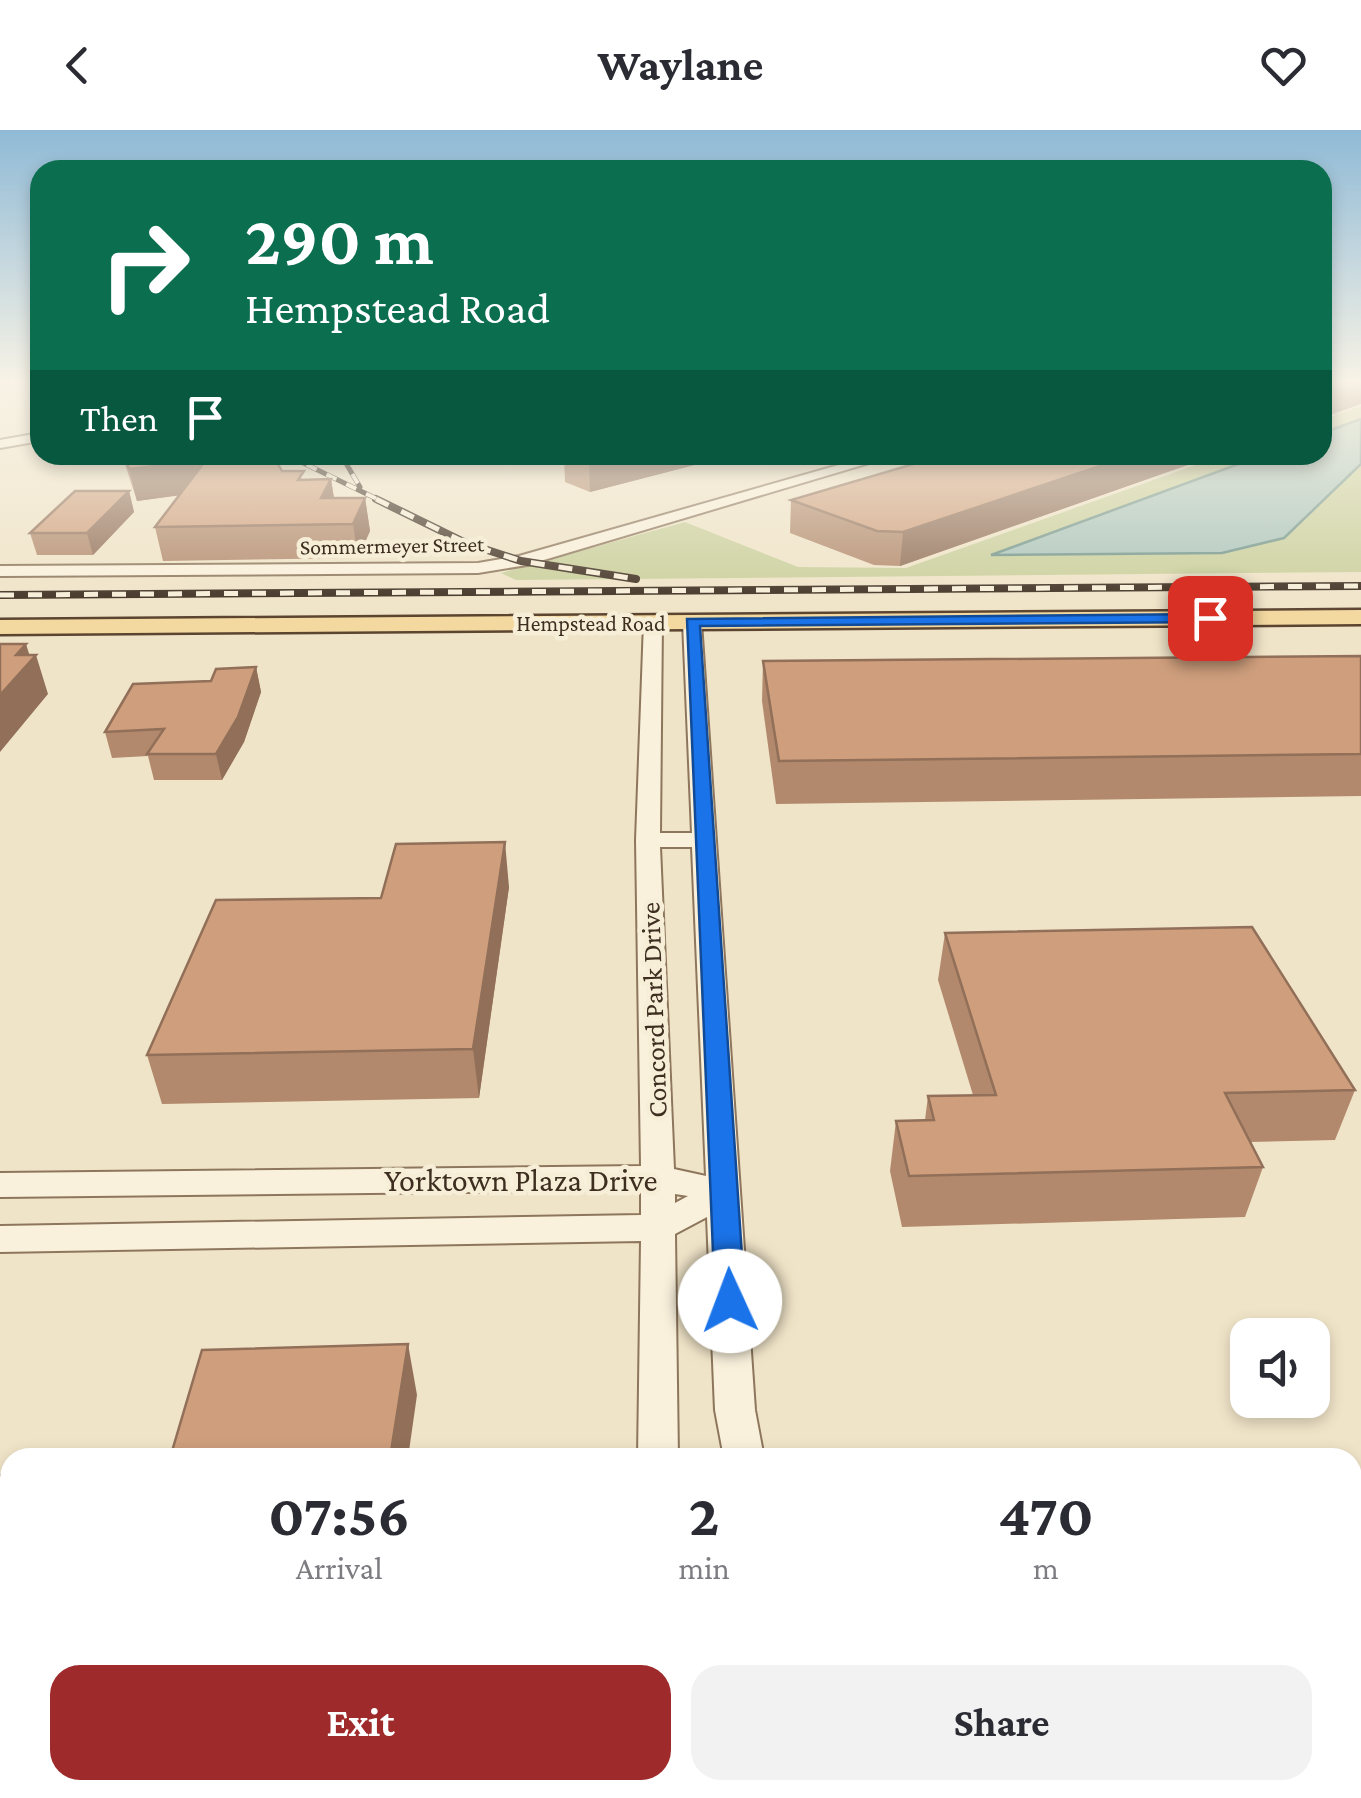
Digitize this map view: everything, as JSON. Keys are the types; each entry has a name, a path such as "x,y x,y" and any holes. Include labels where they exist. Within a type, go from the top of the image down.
{"main road":[{"name":"Hempstead Road","path":"0,627 1361,617"}],"street":[{"name":"Sommermeyer Street","path":"0,571 478,568 521,561 855,465"},
{"name":"Concord Park Drive","path":"654,622 648,840 658,1178 658,1448"},
{"path":"692,622 735,1410 742,1448"},
{"path":"648,840 704,840"},
{"name":"Yorktown Plaza Drive","path":"15,1185 658,1178 726,1192"},
{"path":"0,1207 15,1185"},
{"name":"Yorktown Plaza Drive","path":"0,1239 656,1228 726,1192"}],"green space":[{"path":"1332,458 1361,458 1361,572 516,580 501,573 685,522 798,567 906,568 1196,465 1332,465"}],"water":[{"path":"1332,458 1361,458 1361,464 1284,538 1222,553 991,555 1236,465 1332,465"}],"building":[{"path":"128,465 163,465 129,469"},
{"path":"202,465 279,465 282,471 304,471 298,480 331,479 321,498 365,498 353,524 155,527"},
{"path":"910,465 1103,465 903,532 877,531 791,500"},
{"path":"75,491 129,491 87,533 30,533"},
{"path":"0,644 26,644 16,655 36,655 0,695"},
{"path":"1361,656 1361,754 779,761 763,661"},
{"path":"256,667 238,717 216,754 147,754 164,729 105,732 133,684 211,681 216,669"},
{"path":"505,842 473,1049 147,1055 216,900 381,898 396,844"},
{"path":"1252,927 1355,1090 1225,1093 1263,1167 909,1176 896,1121 934,1120 928,1096 996,1095 945,933"},
{"path":"408,1344 392,1448 173,1448 202,1350"}],"railway":[{"path":"307,465 381,501"},
{"path":"347,465 360,487"},
{"path":"376,499 466,543 521,561 636,579"},
{"path":"0,595 1361,586"}],"route":[{"path":"730,1301 692,622 1210,618"}]}
